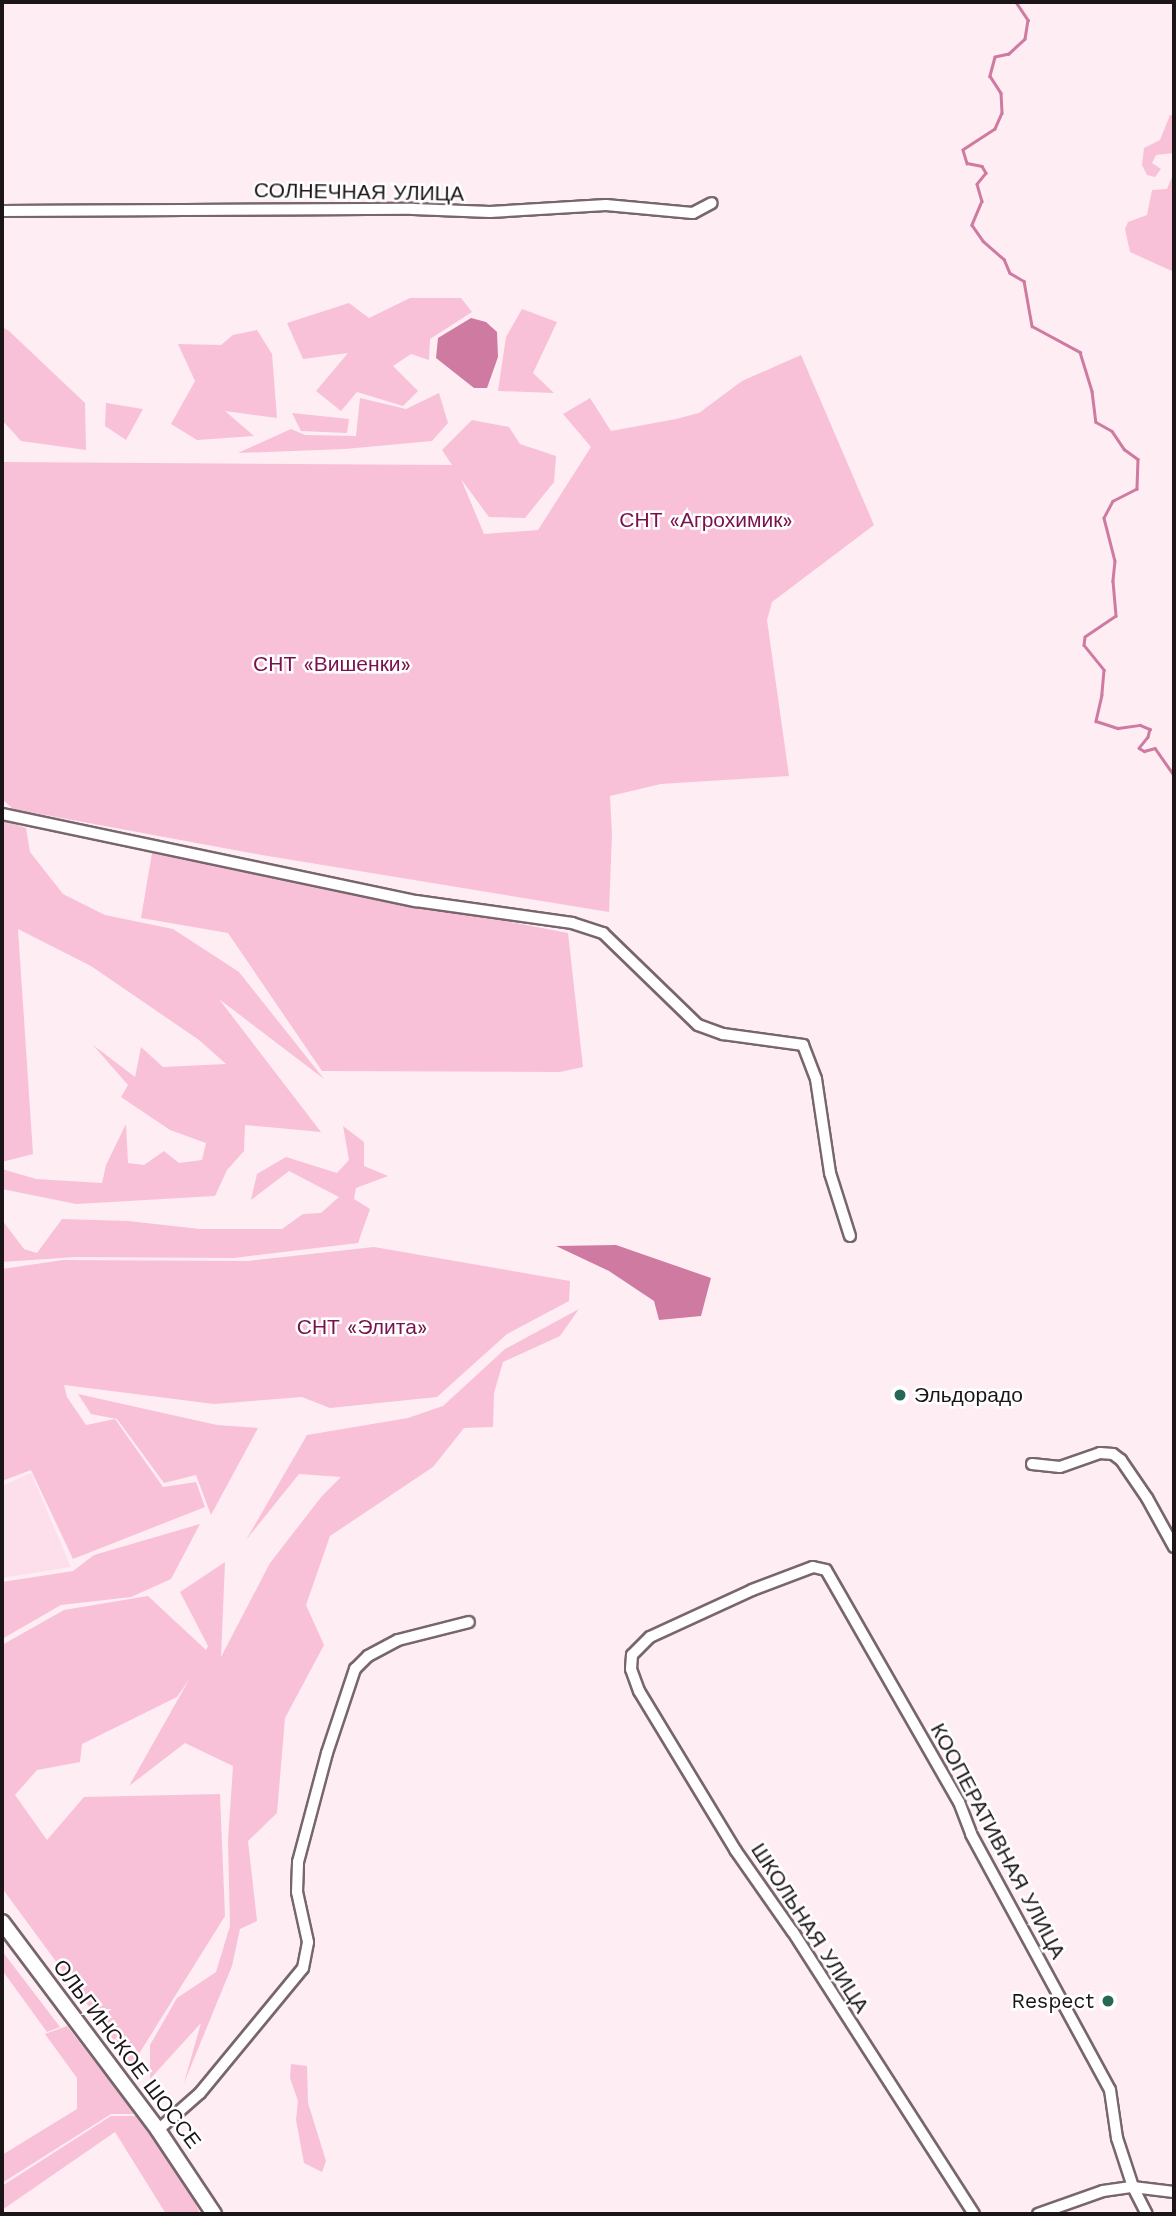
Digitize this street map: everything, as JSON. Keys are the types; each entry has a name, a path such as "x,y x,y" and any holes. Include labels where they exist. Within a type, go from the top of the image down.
{"main road":[{"name":"ОЛЬГИНСКОЕ ШОССЕ","path":"2,1922 158,2130 214,2214"}],"street":[{"name":"СОЛНЕЧНАЯ УЛИЦА","path":"2,211 413,209 490,212 606,205 644,207 668,213 693,213 712,203"},
{"path":"2,814 392,896 572,923 603,933 698,1025 723,1034 803,1045 816,1079 830,1173 850,1236"},
{"path":"1032,1464 1060,1467 1100,1453 1112,1454 1121,1460 1147,1498 1174,1547"},
{"name":"КООПЕРАТИВНАЯ УЛИЦА","path":"632,1655 650,1637 752,1590 813,1567 827,1570 959,1802 971,1834 1110,2090 1117,2138 1133,2188 1147,2214"},
{"path":"158,2130 200,2093 303,1968 307,1942 297,1877 311,1813 340,1708 355,1668 368,1656 398,1640 469,1622"},
{"name":"ШКОЛЬНАЯ УЛИЦА","path":"632,1655 631,1669 639,1691 736,1851 792,1931 974,2214"},
{"path":"1038,2214 1083,2196 1133,2188 1174,2192"}],"shaded area":[{"path":"471,318 486,322 497,332 498,357 487,388 474,388 436,358 438,338"},
{"path":"616,1245 711,1278 701,1316 659,1320 654,1301 609,1271 556,1246"},
{"path":"31,1473 71,1567 2,1578 2,1486"}],"green space":[{"path":"1170,115 1174,115 1174,153 1156,155 1152,163 1161,169 1155,177 1147,175 1142,165 1144,148 1160,140"},
{"path":"1174,172 1174,272 1130,252 1125,229 1128,222 1147,215 1152,190 1167,189"},
{"path":"410,298 461,298 472,312 430,339 429,360 411,354 393,366 418,391 403,406 357,392 341,411 316,391 348,353 303,359 287,323 349,303 369,318"},
{"path":"522,309 557,322 533,373 554,393 498,391 506,337"},
{"path":"2,327 85,403 86,450 21,441 2,420"},
{"path":"257,330 272,354 277,418 225,411 254,436 197,440 171,424 195,381 178,344 221,345 233,335"},
{"name":"СНТ «Вишенки»","path":"801,355 874,525 772,602 767,620 789,776 661,784 610,796 612,834 609,912 262,855 13,809 2,799 2,455 4,462 452,465 442,450 472,420 509,427 520,444 556,456 554,482 525,518 489,517 461,479 484,534 538,530 591,447 563,414 590,398 611,431 676,419 699,413 742,381"},
{"path":"439,393 448,423 432,441 345,449 238,453 291,429 305,435 356,436 360,398 406,409"},
{"path":"106,403 143,409 126,440 105,426"},
{"path":"292,413 349,419 347,433 301,431"},
{"path":"2,820 26,828 30,852 63,894 105,915 173,929 239,972 324,1079 219,999 321,1132 245,1125 244,1151 227,1170 215,1196 76,1204 2,1189 2,1169 36,1179 102,1183 106,1165 126,1124 128,1163 144,1165 164,1151 179,1163 202,1160 206,1143 170,1130 121,1097 128,1085 93,1045 135,1077 141,1047 163,1067 226,1064 199,1040 91,966 18,929 33,1154 2,1162"},
{"path":"152,853 568,933 583,1067 560,1072 322,1071 228,933 141,918"},
{"path":"343,1126 364,1142 364,1166 388,1176 356,1188 354,1199 370,1209 358,1243 234,1258 76,1257 2,1262 2,1220 24,1249 37,1253 62,1219 128,1221 200,1229 282,1229 303,1214 321,1213 339,1197 289,1171 251,1200 257,1174 286,1157 337,1173 349,1160"},
{"name":"СНТ «Элита»","path":"374,1247 570,1281 569,1301 507,1334 437,1397 330,1408 302,1397 214,1404 64,1385 67,1397 86,1425 115,1419 163,1487 196,1482 205,1507 73,1559 31,1470 2,1481 2,1269 63,1260 248,1261"},
{"path":"579,1309 560,1336 503,1362 494,1393 493,1427 464,1428 433,1467 330,1536 306,1605 324,1645 285,1718 277,1813 248,1841 257,1921 240,1929 232,1966 184,2083 201,2023 150,2079 150,2045 177,1998 216,1972 230,1926 228,1841 233,1766 185,1743 129,1786 190,1678 177,1697 82,1744 80,1762 37,1770 15,1795 47,1840 84,1797 220,1794 225,1916 132,2065 2,1888 2,1645 64,1610 148,1596 206,1650 208,1646 180,1592 225,1562 221,1657 270,1563 322,1496 341,1477 299,1474 246,1540 307,1435 408,1418 443,1406 505,1349"},
{"path":"78,1394 217,1425 258,1428 211,1515 196,1475 164,1483 117,1419 91,1414"},
{"path":"200,1524 171,1579 131,1597 61,1605 2,1639 2,1582 73,1571 94,1555"},
{"path":"2,1951 60,2027 47,2032 2,1970"},
{"path":"67,2026 135,2114 111,2114 2,2183 2,2155 77,2109 77,2078 45,2034"},
{"path":"291,2064 307,2066 308,2103 326,2161 322,2172 304,2163 296,2120 298,2101 290,2078"},
{"path":"111,2116 136,2116 190,2191 200,2214 166,2214 115,2132 2,2210 2,2186"}],"waterway":[{"path":"1016,2 1028,20 1025,39 1009,54 995,57 990,76 1001,93 1002,113 995,129 963,150 967,163 982,166 986,173 977,184 982,201 972,225 983,241 1004,259 1010,273 1024,281 1032,326 1080,352 1092,391 1096,422 1112,431 1124,449 1138,459 1137,489 1113,501 1104,518 1115,561 1113,581 1116,616 1085,637 1084,645 1104,670 1096,721 1118,728 1140,725 1150,729 1148,737 1139,748 1144,751 1155,748 1174,775"}],"place":[{"name":"Эльдорадо","path":"900,1395"},
{"name":"Respect","path":"1108,2001"}],"park label":[{"name":"СНТ «Агрохимик»","path":"706,520"}]}
